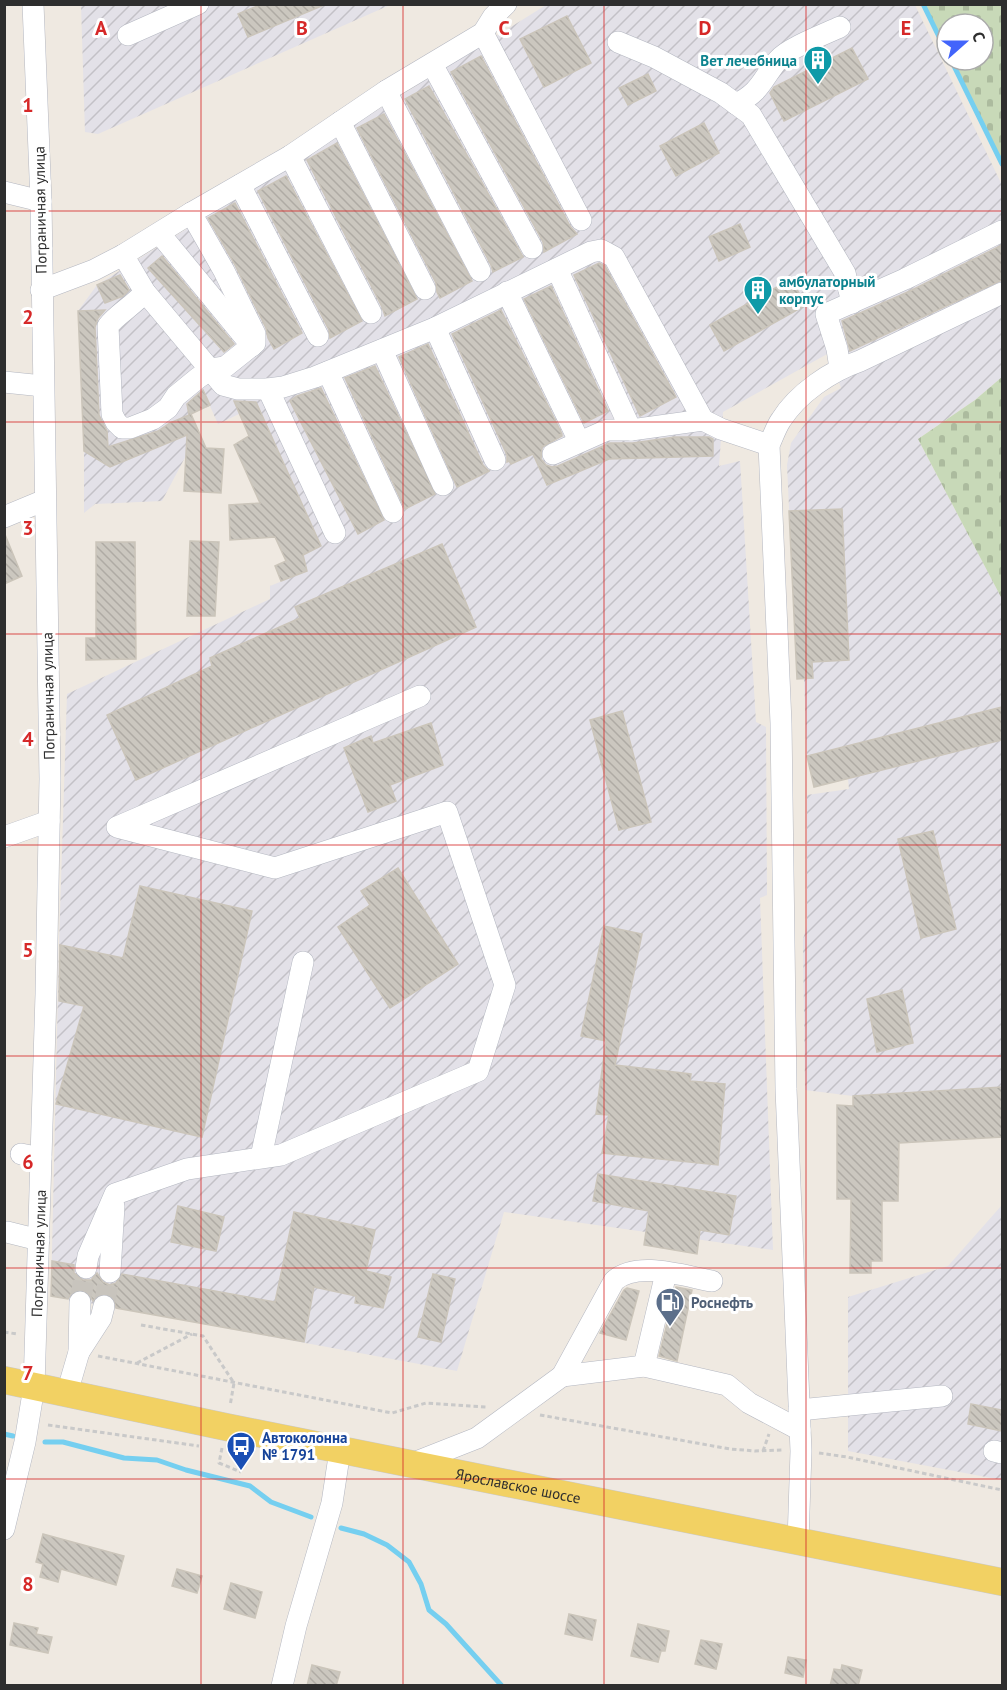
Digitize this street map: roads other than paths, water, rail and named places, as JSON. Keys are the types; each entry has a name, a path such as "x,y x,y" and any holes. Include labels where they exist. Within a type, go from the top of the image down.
{"main road":[{"name":"Ярославское шоссе","path":"4,1380 226,1427 1002,1582"}],"street":[{"name":"Пограничная улица","path":"4,1529 34,1387 49,821 40,201 33,4"},
{"path":"148,4 163,20"},
{"path":"128,35 198,4"},
{"path":"41,290 94,270 123,255 290,156 386,92 483,33 493,17 506,4"},
{"path":"736,104 750,97 763,83 779,59 840,27"},
{"path":"483,33 581,220"},
{"path":"618,42 654,57 751,115 845,273 852,303"},
{"path":"432,64 532,248"},
{"path":"386,92 480,271"},
{"path":"340,122 425,289"},
{"path":"290,156 371,313"},
{"path":"240,185 318,336"},
{"path":"4,192 40,201"},
{"path":"145,292 135,304 112,320 108,326 112,414 122,428 130,428 153,419 168,408 176,396 211,369 225,367 255,343 255,334 224,271 191,213"},
{"path":"840,368 837,349 826,314 1002,231"},
{"path":"160,234 252,346"},
{"path":"123,255 145,292 223,385 238,389 268,389 283,387 328,372 435,328 591,252 601,250 614,257 703,420"},
{"path":"557,268 632,430"},
{"path":"507,292 579,441"},
{"path":"798,1542 801,1451 786,1089 781,723 769,445 782,419 796,402 840,368 860,361 1002,293"},
{"path":"435,328 495,460"},
{"path":"382,350 443,485"},
{"path":"328,372 393,512"},
{"path":"4,382 43,386"},
{"path":"268,389 335,532"},
{"path":"553,454 607,430 632,430 703,420 721,429 769,445"},
{"path":"4,517 45,500"},
{"path":"86,1268 88,1256 115,1194 187,1169 281,1155 478,1071 505,985 447,812 275,868 117,827 420,696"},
{"path":"4,837 49,821"},
{"path":"261,1157 303,962"},
{"path":"21,1154 41,1158"},
{"path":"110,1272 115,1194"},
{"path":"7,1232 39,1240"},
{"path":"411,1464 477,1438 562,1376 614,1281 621,1274 640,1269 712,1281"},
{"path":"644,1366 666,1274"},
{"path":"68,1393 79,1352 80,1302"},
{"path":"79,1352 101,1318 104,1306"},
{"path":"562,1376 644,1366 727,1385 740,1396 799,1420 942,1396"},
{"path":"282,1686 296,1626 332,1503 340,1450"}],"waterway":[{"path":"923,4 935,28"},
{"path":"957,72 1002,164"},
{"path":"4,1434 13,1436"},
{"path":"45,1442 63,1442 124,1458 157,1460 186,1470 250,1486 271,1502 311,1517"},
{"path":"341,1528 364,1534 387,1545 409,1562 421,1584 429,1610 446,1624 502,1686"}],"tunnel":[{"path":"80,1302 86,1268"},
{"path":"104,1306 110,1272"}],"place":[{"name":"Вет лечебница","path":"818,86"},
{"name":"амбулаторный корпус","path":"758,316"},
{"name":"Роснефть","path":"670,1328"},
{"name":"Автоколонна № 1791","path":"241,1472"}]}
